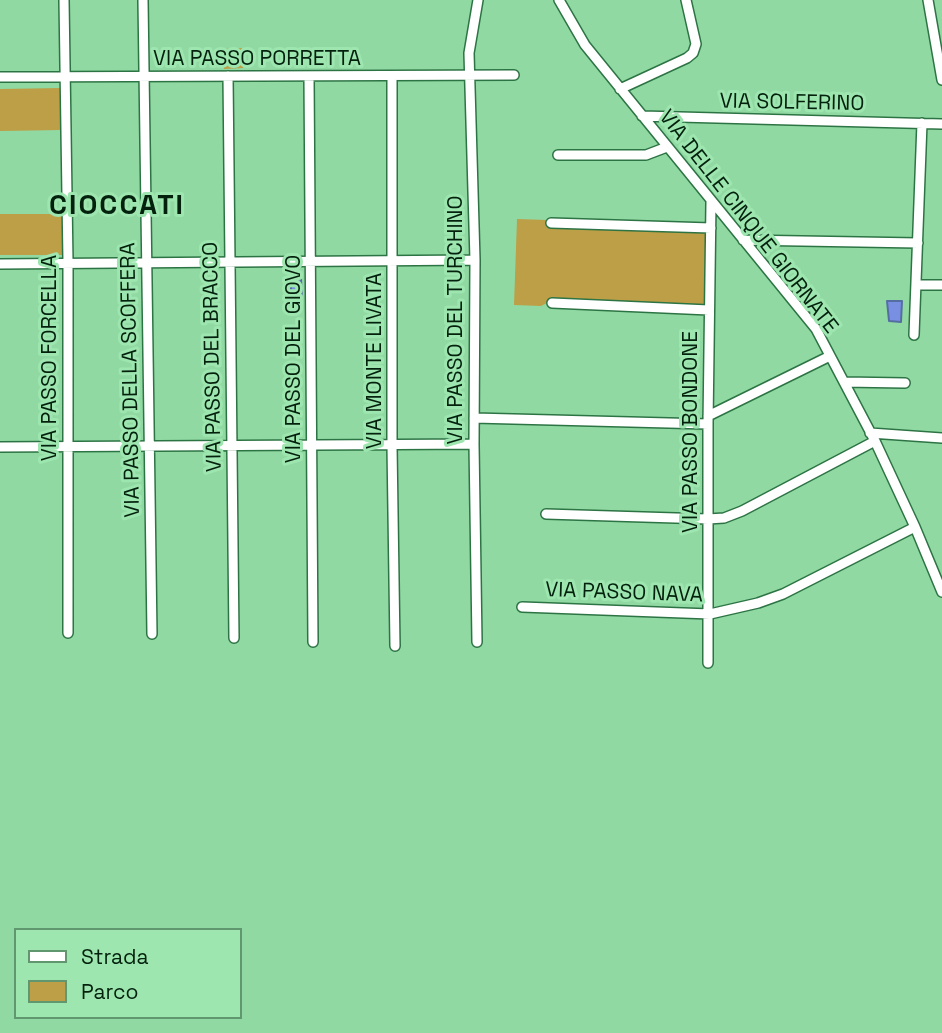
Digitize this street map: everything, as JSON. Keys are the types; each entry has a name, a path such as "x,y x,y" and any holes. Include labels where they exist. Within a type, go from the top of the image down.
{"street":[{"name":"VIA PASSO FORCELLA","path":"64,0 68,262 68,633"},
{"name":"VIA PASSO DELLA SCOFFERA","path":"143,0 152,634"},
{"name":"VIA PASSO DEL TURCHINO","path":"477,642 475,260 469,75 470,38 478,0"},
{"name":"VIA DELLE CINQUE GIORNATE","path":"559,0 578,35 620,89 813,324 873,437 942,592"},
{"path":"620,89 687,58 693,52 696,44 686,0"},
{"path":"928,0 942,80"},
{"name":"VIA PASSO PORRETTA","path":"0,78 514,75"},
{"name":"VIA PASSO DEL BRACCO","path":"228,76 234,638"},
{"name":"VIA PASSO DEL GIOVO","path":"309,76 313,642"},
{"name":"VIA MONTE LIVATA","path":"392,76 395,646"},
{"name":"VIA SOLFERINO","path":"642,116 942,124"},
{"path":"914,335 922,123"},
{"path":"558,155 646,155 667,148"},
{"name":"VIA PASSO BONDONE","path":"708,663 711,202"},
{"path":"551,223 710,228"},
{"path":"743,240 918,243"},
{"path":"0,264 475,260"},
{"path":"916,285 942,285"},
{"path":"552,303 709,310"},
{"path":"474,418 708,420 830,356"},
{"path":"844,382 905,383"},
{"path":"546,514 724,518 738,513 873,437 942,438"},
{"path":"0,447 474,444"},
{"name":"VIA PASSO NAVA","path":"522,607 710,614 752,605 777,596 915,527"}],"green space":[{"path":"242,48 243,68 224,69 224,49"},
{"path":"62,88 62,130 0,131 0,89"},
{"path":"0,214 62,214 62,255 0,255"},
{"path":"517,219 547,220 547,226 708,232 708,306 549,302 541,306 514,305"}],"water":[{"path":"291,279 301,279 302,299 291,299"},
{"path":"887,301 902,301 901,322 889,321"}],"district":[{"name":"CIOCCATI","path":"117,206"}]}
